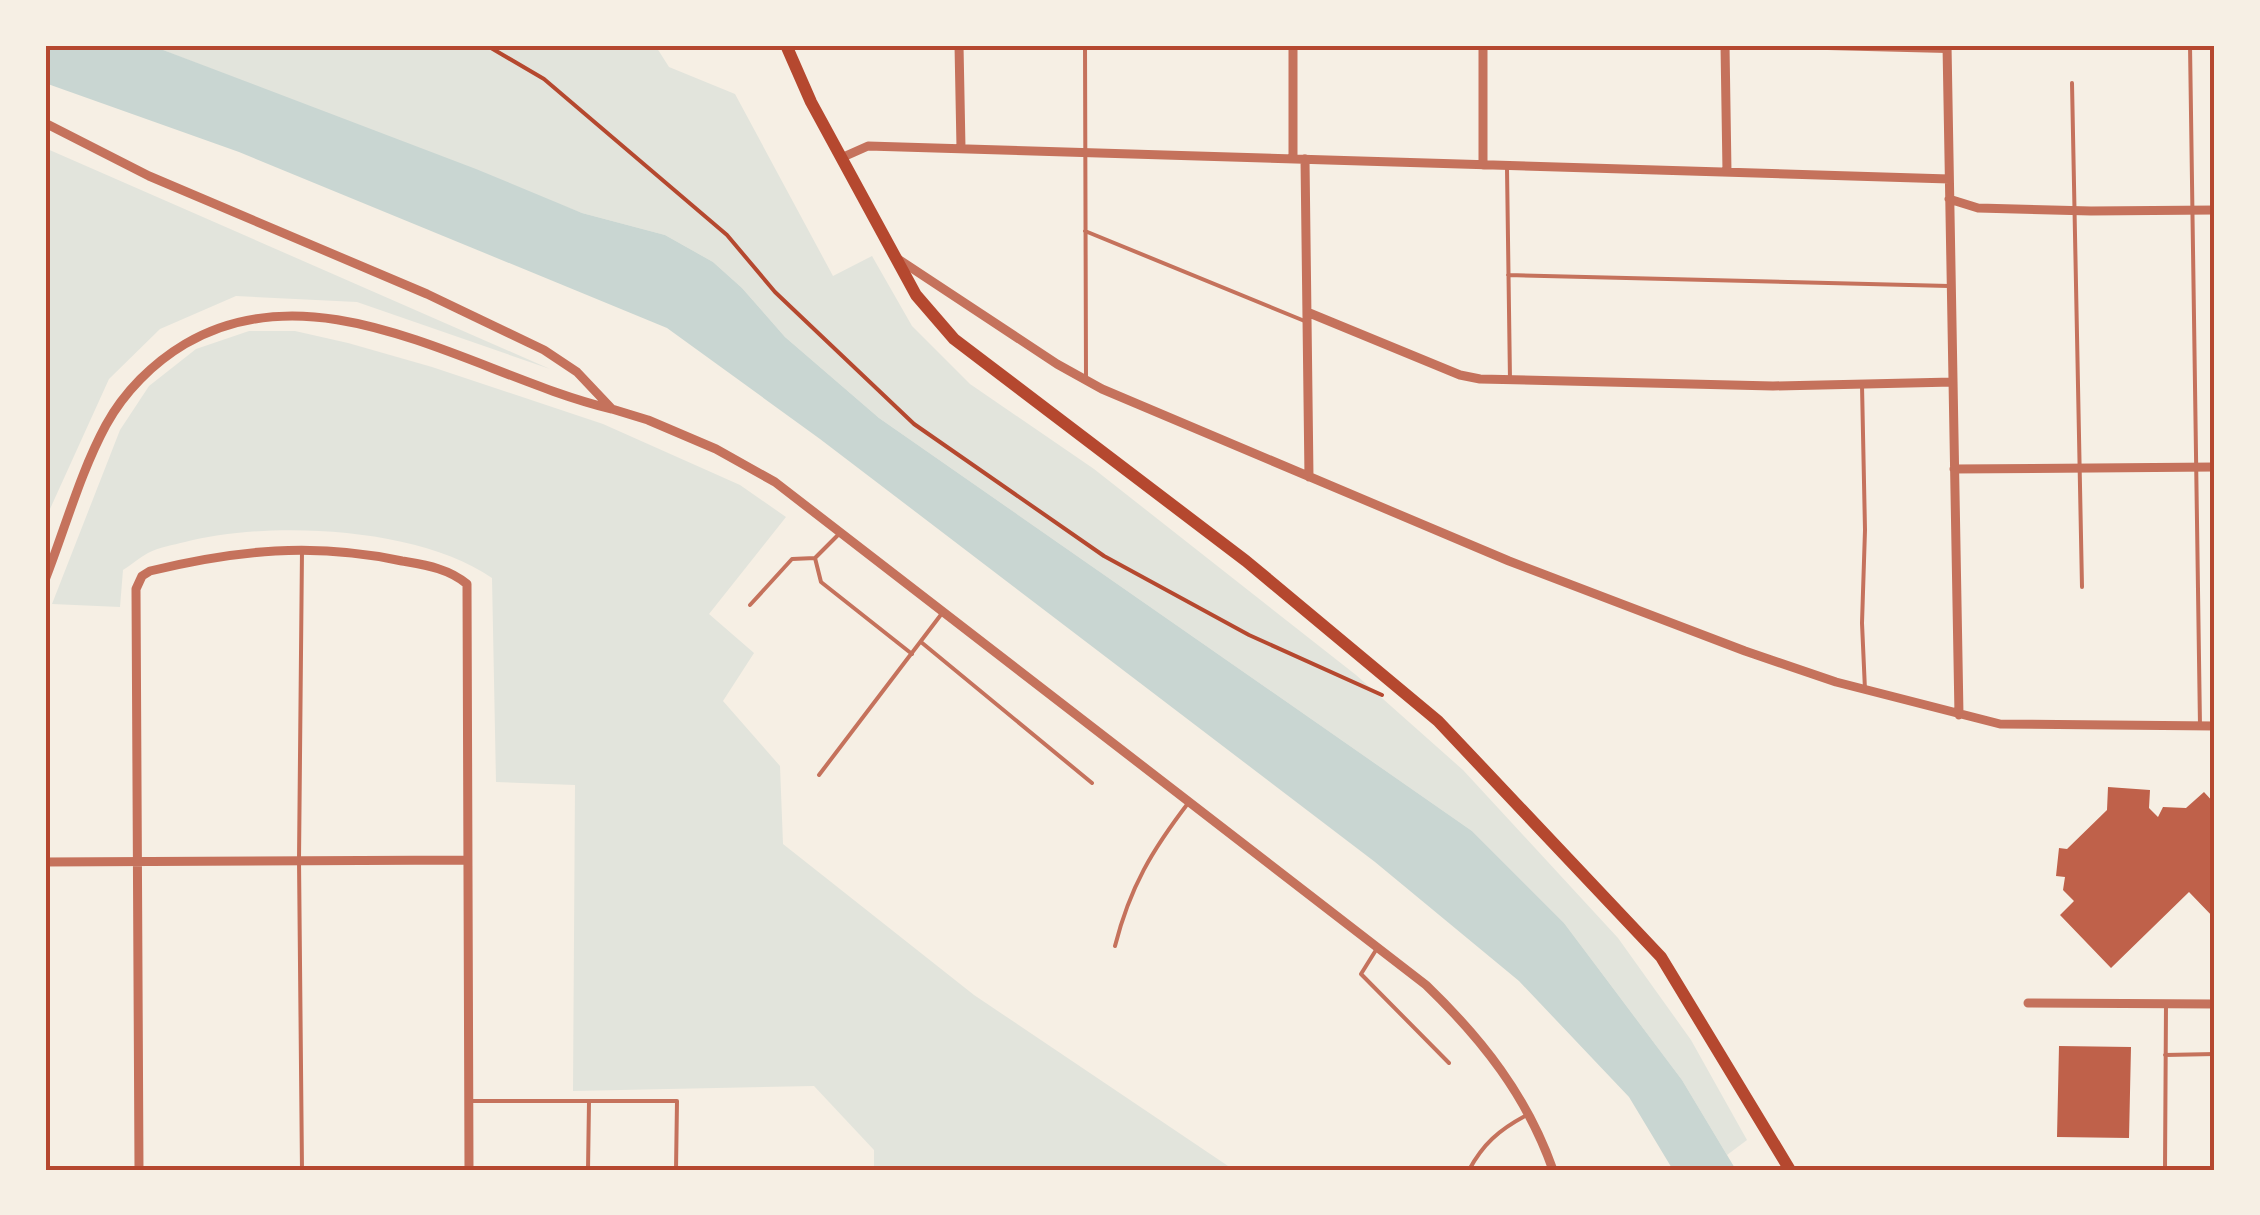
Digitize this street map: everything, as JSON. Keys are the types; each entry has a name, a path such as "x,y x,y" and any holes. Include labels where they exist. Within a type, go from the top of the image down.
{"main road":[{"path":"786,45 811,102 916,295 954,338 1246,561 1438,721 1662,957 1790,1170"}],"street":[{"path":"959,45 961,148"},
{"path":"1293,45 1307,317 1310,477"},
{"path":"1482,45 1483,165"},
{"path":"1725,45 1727,172"},
{"path":"1947,48 1959,715"},
{"path":"45,123 149,176 427,294 552,354 589,382 612,409"},
{"path":"841,158 868,146 1949,178"},
{"path":"1949,199 1978,208 2215,210"},
{"path":"897,259 1086,380 1509,561 1745,651 1866,690 2000,724 2215,726"},
{"path":"45,580 92,454 127,393 170,353 200,335 232,323 295,314 338,319 379,329 648,420 741,461 775,482 1426,985 1486,1048 1528,1114 1553,1170"},
{"path":"1307,317 1460,375 1714,386 1953,382"},
{"path":"1954,470 2215,467"},
{"path":"139,1170 136,589 140,578 150,571 256,550 338,550 389,558 440,568 466,584 469,1170"},
{"path":"45,862 468,860"},
{"path":"2028,1003 2215,1004"}],"lane":[{"path":"1084,45 1086,380"},
{"path":"1708,45 1947,48"},
{"path":"2190,45 2200,726"},
{"path":"2072,83 2082,587"},
{"path":"1507,166 1510,380"},
{"path":"1085,231 1307,317"},
{"path":"1508,274 1951,286"},
{"path":"1862,384 1862,623 1866,690"},
{"path":"750,605 792,560 815,558 841,532"},
{"path":"302,550 302,1170"},
{"path":"815,558 821,582 912,654"},
{"path":"819,775 943,612"},
{"path":"920,642 1092,783"},
{"path":"1115,946 1137,878 1189,802"},
{"path":"1378,946 1360,974 1449,1063"},
{"path":"2165,1170 2166,1004"},
{"path":"2165,1055 2215,1054"},
{"path":"469,1101 676,1101 676,1170"},
{"path":"469,1170 588,1170 589,1101"},
{"path":"1469,1170 1480,1150 1501,1129 1528,1114"}],"path":[{"path":"486,45 544,80 727,236 776,292 914,424 1104,556 1248,636 1395,701"}],"shaded area":[{"path":"45,45 150,45 582,213 665,235 713,262 785,337 879,418 1472,831 1564,923 1682,1080 1736,1170 1673,1170 1629,1097 1519,981 1375,862 820,439 667,328 239,152 45,83"},
{"path":"150,45 655,45 669,67 735,94 833,276 872,256 912,326 970,384 1094,469 1356,675 1463,770 1618,938 1691,1040 1747,1140 1727,1155 1682,1080 1564,923 1472,831 879,418 785,337 713,262 665,235 582,213"},
{"path":"45,148 550,369 357,302 236,296 160,329 109,379 45,520"},
{"path":"249,331 295,331 348,343 603,424 740,485 786,517 709,614 754,653 723,701 780,766 783,844 974,995 1234,1170 874,1170 874,1150 814,1086 573,1091 575,785 496,782 492,578 461,561 385,538 300,530 259,531 220,535 148,553 123,570 120,607 52,604 120,430 149,386 196,349"}],"building":[{"path":"2108,787 2150,790 2149,808 2158,817 2163,807 2186,808 2204,792 2215,804 2215,919 2189,892 2111,968 2060,915 2074,901 2063,890 2065,877 2056,876 2059,848 2067,849 2107,810"},
{"path":"2059,1046 2131,1047 2129,1138 2057,1137"}]}
